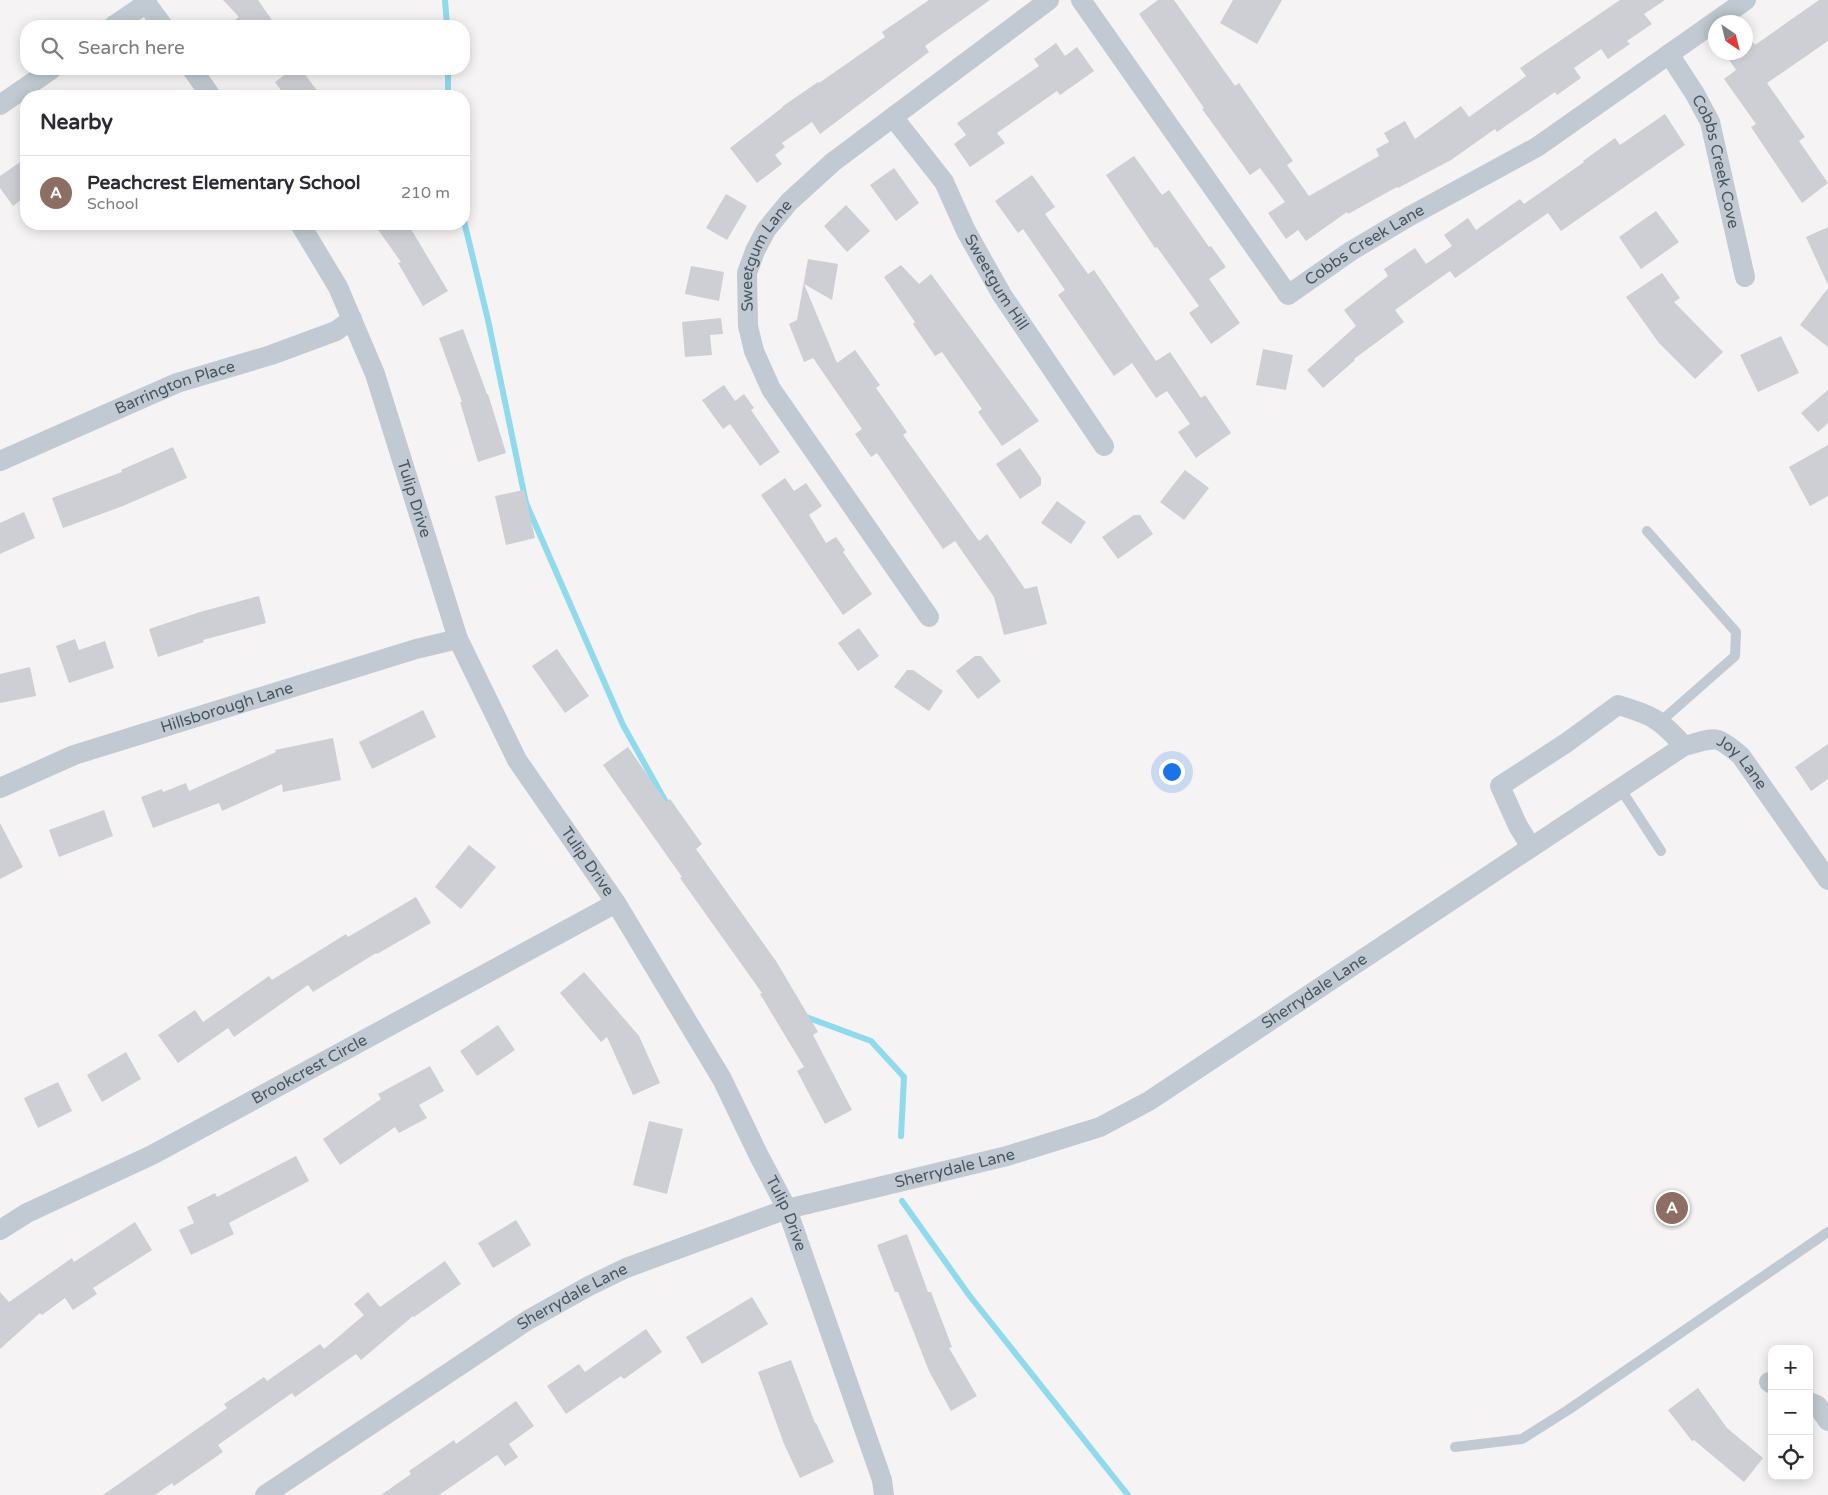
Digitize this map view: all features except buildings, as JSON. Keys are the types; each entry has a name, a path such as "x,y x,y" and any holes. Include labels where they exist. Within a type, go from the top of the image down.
{"street":[{"name":"Sweetgum Lane","path":"929,617 771,389 754,351 748,326 747,273 755,251 766,230 789,202 833,162 1049,0"},
{"name":"Cobbs Creek Lane","path":"1081,0 1288,295 1351,251 1537,147 1746,0"},
{"path":"122,20 146,2 159,20"},
{"name":"Cobbs Creek Cove","path":"1669,54 1695,94 1710,122 1745,277"},
{"path":"22,90 43,75"},
{"path":"196,75 207,90"},
{"path":"0,105 20,91"},
{"name":"Sweetgum Hill","path":"893,117 944,182 966,231 1002,295 1104,446"},
{"name":"Tulip Drive","path":"304,230 338,287 375,374 458,639 517,760 616,903 722,1079 759,1156 788,1209 882,1480 884,1495"},
{"name":"Barrington Place","path":"0,461 177,383 271,355 336,331 352,319"},
{"name":"Hillsborough Lane","path":"0,788 74,755 406,652 458,639"},
{"path":"1531,847 1518,826 1500,786 1566,743 1618,705 1647,714 1667,726 1684,746"},
{"name":"Joy Lane","path":"1620,788 1684,746 1715,738 1724,742 1740,756 1825,870"},
{"name":"Sherrydale Lane","path":"265,1495 528,1320 626,1268 788,1209 1007,1156 1100,1127 1149,1101 1620,788"},
{"name":"Brookcrest Circle","path":"0,1230 27,1213 152,1155 616,903"},
{"path":"1813,1404 1828,1421"}],"lane":[{"path":"1647,531 1736,632 1735,656 1660,722"},
{"path":"1620,788 1661,851"},
{"path":"1455,1447 1522,1439 1568,1410 1828,1232"}],"waterway":[{"path":"445,0 447,20"},
{"path":"448,75 448,90"},
{"path":"466,230 488,320 526,503 623,725 667,804"},
{"path":"803,1014 806,1017 871,1041 904,1077 901,1136"},
{"path":"902,1201 969,1295 1128,1495"}],"place":[{"name":"Peachcrest Elementary School","path":"1672,1208"}]}
